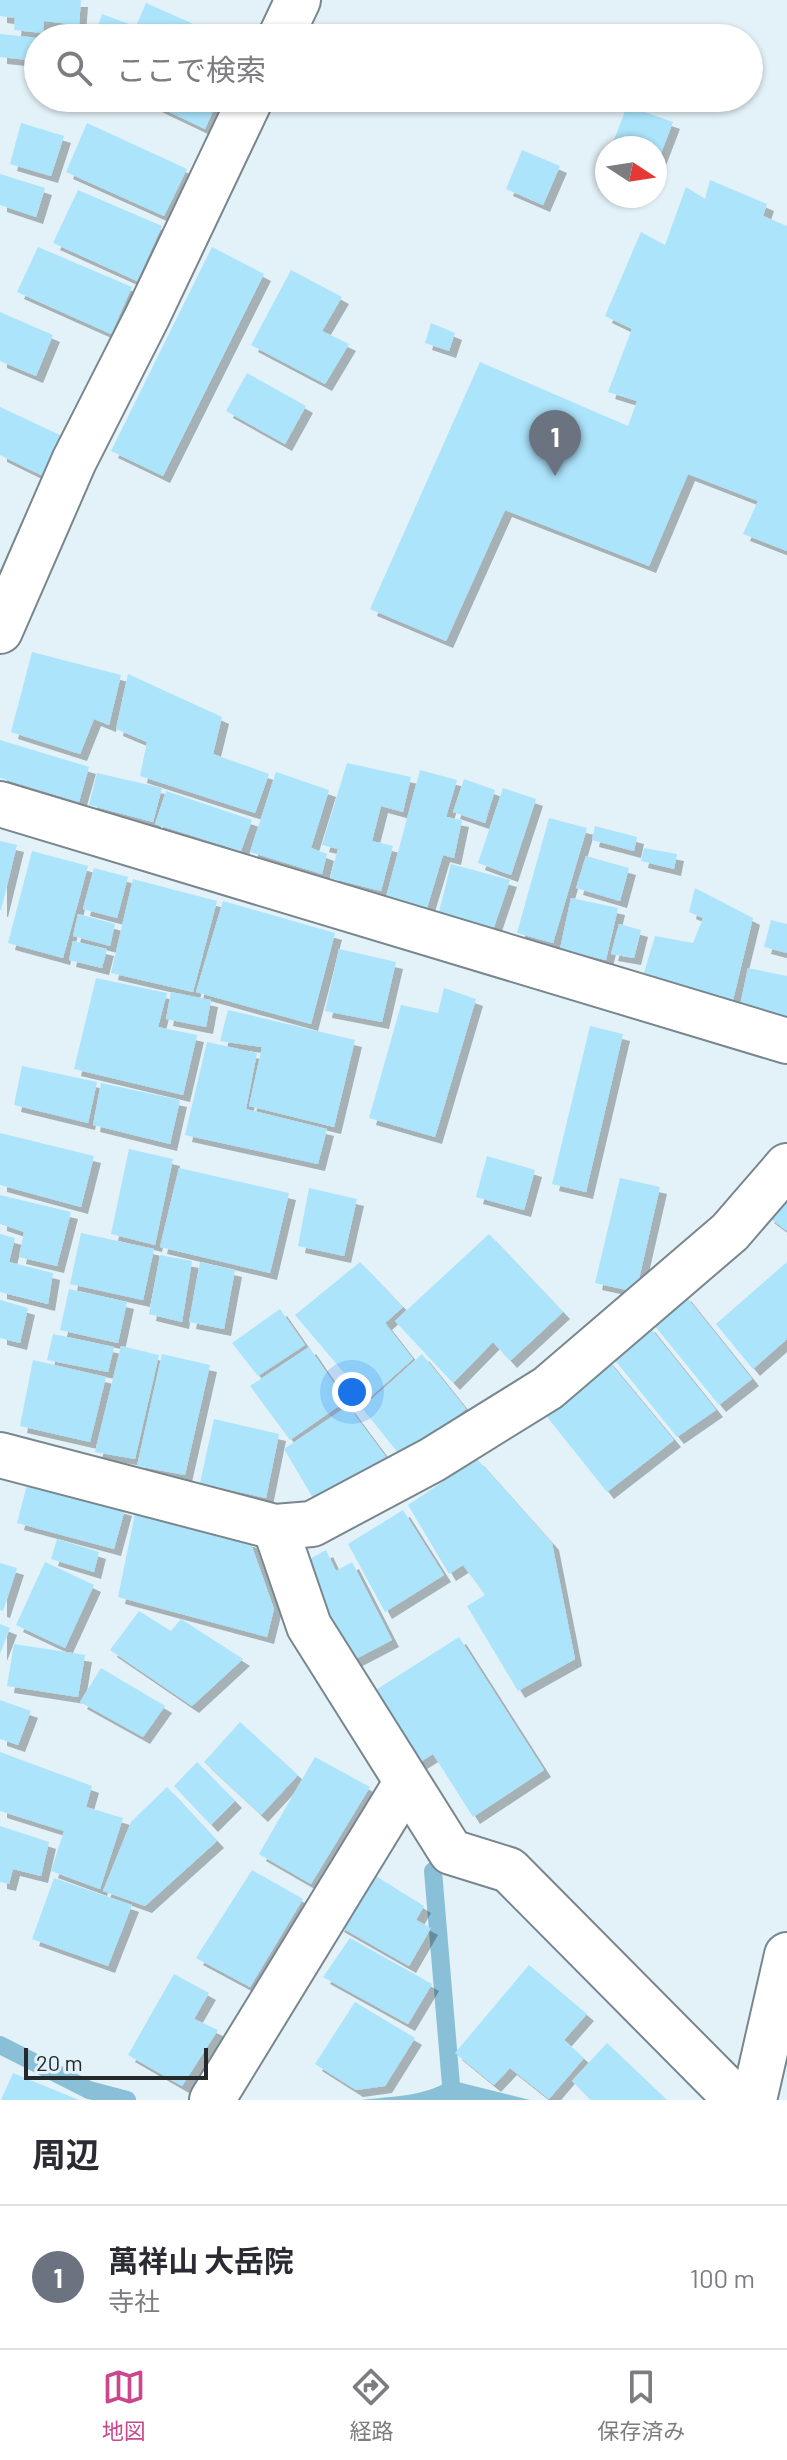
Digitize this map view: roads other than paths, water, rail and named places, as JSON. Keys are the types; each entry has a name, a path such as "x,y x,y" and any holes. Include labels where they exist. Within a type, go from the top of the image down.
{"street":[{"path":"287,24 298,0"},
{"path":"0,631 74,461 147,317 244,112"},
{"path":"0,804 787,1041"},
{"path":"0,1455 275,1527 312,1524 432,1460 548,1388 730,1232 787,1166"},
{"path":"275,1527 309,1626 451,1852 509,1870 737,2100"},
{"path":"212,2100 406,1783"},
{"path":"754,2100 787,1955"}],"water":[{"path":"450,2080 530,2100 362,2100 419,2093"}],"waterway":[{"path":"433,1871 452,2097"},
{"path":"0,2045 89,2090 127,2100"}],"place":[{"name":"萬祥山 大岳院","path":"555,476"}]}
